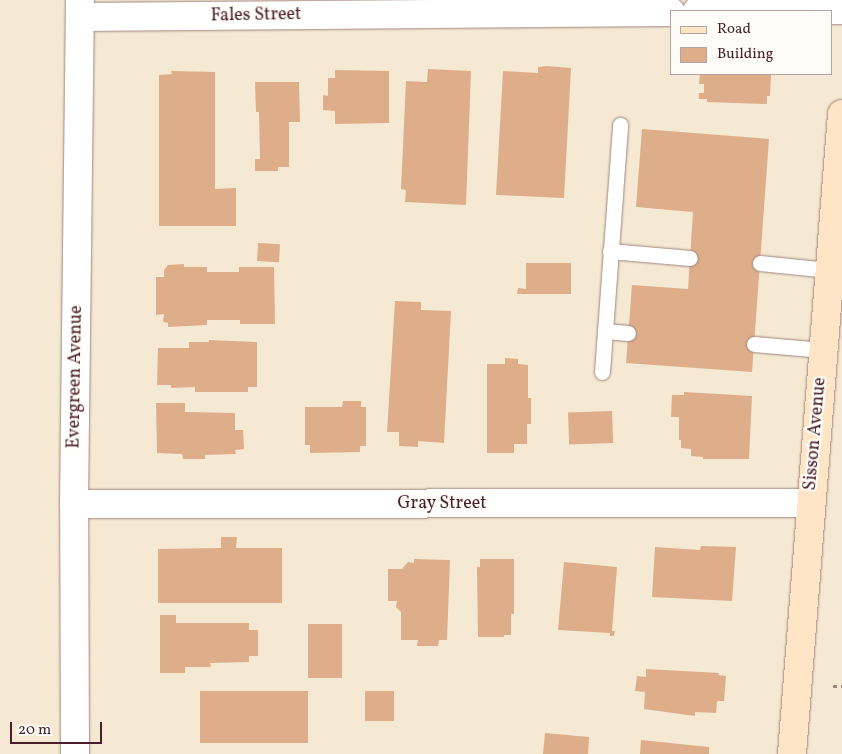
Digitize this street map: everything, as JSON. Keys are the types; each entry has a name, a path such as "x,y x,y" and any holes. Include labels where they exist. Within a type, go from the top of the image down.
{"main road":[{"name":"Sisson Avenue","path":"792,754 810,503 842,114"}],"street":[{"name":"Fales Street","path":"80,9 670,12"},
{"name":"Evergreen Avenue","path":"75,754 74,504 80,9"},
{"name":"Gray Street","path":"74,504 810,503"}],"lane":[{"path":"602,372 620,125"},
{"path":"610,251 690,258"},
{"path":"760,263 829,270"},
{"path":"605,331 628,333"},
{"path":"754,344 822,350"}],"path":[{"path":"833,686 842,686"}],"building":[{"path":"538,67 571,68 564,198 496,195 503,71 538,73"},
{"path":"428,69 471,71 466,205 405,202 406,190 401,189 406,81 427,82"},
{"path":"335,70 389,71 389,123 335,124 335,111 323,110 323,95 328,96 328,78 335,78"},
{"path":"171,71 215,72 215,189 236,188 236,226 159,226 159,75 172,74"},
{"path":"700,75 771,75 770,96 767,96 767,104 707,102 707,99 699,99 699,93 704,93 704,84 699,84"},
{"path":"255,82 299,82 300,122 289,122 289,167 278,167 278,171 255,171 255,159 260,159 259,112 256,112"},
{"path":"642,129 769,139 752,372 626,363 632,285 688,289 693,212 636,207"},
{"path":"258,243 280,244 279,262 257,261"},
{"path":"526,263 571,263 571,294 517,294 518,288 526,289"},
{"path":"184,264 184,267 207,267 207,272 239,272 239,267 274,267 275,324 240,324 240,320 207,320 207,325 168,327 168,323 163,322 164,314 156,315 156,277 164,277 164,270 168,265"},
{"path":"395,301 421,302 421,310 451,311 444,443 418,441 418,447 399,446 399,432 387,432"},
{"path":"209,340 257,342 257,387 248,387 248,392 195,392 195,387 171,388 171,385 157,385 158,348 189,348 189,342 209,342"},
{"path":"505,358 518,359 518,364 528,365 528,398 531,398 531,424 527,424 527,444 514,444 514,453 487,453 487,364 505,364"},
{"path":"684,392 752,396 749,459 703,459 703,457 691,456 691,449 681,448 679,417 671,417 672,395 684,395"},
{"path":"343,401 361,401 361,407 366,407 366,446 360,446 360,452 310,453 310,445 305,445 305,407 342,407"},
{"path":"156,403 185,403 185,412 235,413 235,430 243,430 244,449 235,450 236,454 205,455 205,459 183,459 182,454 157,453"},
{"path":"612,411 613,443 569,445 568,413"},
{"path":"221,537 237,537 236,548 282,548 282,603 158,603 158,549 221,548"},
{"path":"701,546 736,547 732,601 652,597 655,547 700,550"},
{"path":"414,559 450,560 447,640 439,640 438,646 417,646 418,640 401,640 401,612 396,607 397,601 388,601 388,569 402,569 408,562 414,563"},
{"path":"480,559 514,559 514,614 511,614 511,635 504,635 504,637 478,637 477,567 480,567"},
{"path":"564,562 617,567 612,631 615,631 614,636 610,636 610,633 558,630"},
{"path":"160,615 176,615 176,623 249,623 249,630 258,630 258,656 249,656 249,662 210,663 211,667 185,667 185,673 160,673"},
{"path":"308,624 342,624 342,678 308,678"},
{"path":"646,669 719,673 718,675 726,676 724,701 717,701 716,713 695,712 695,716 644,709 645,692 635,691 637,676 646,677"},
{"path":"200,691 308,691 308,743 200,743"},
{"path":"365,691 394,691 394,721 365,721"},
{"path":"545,733 589,737 588,754 543,754"},
{"path":"641,740 709,747 709,754 640,754"}]}
